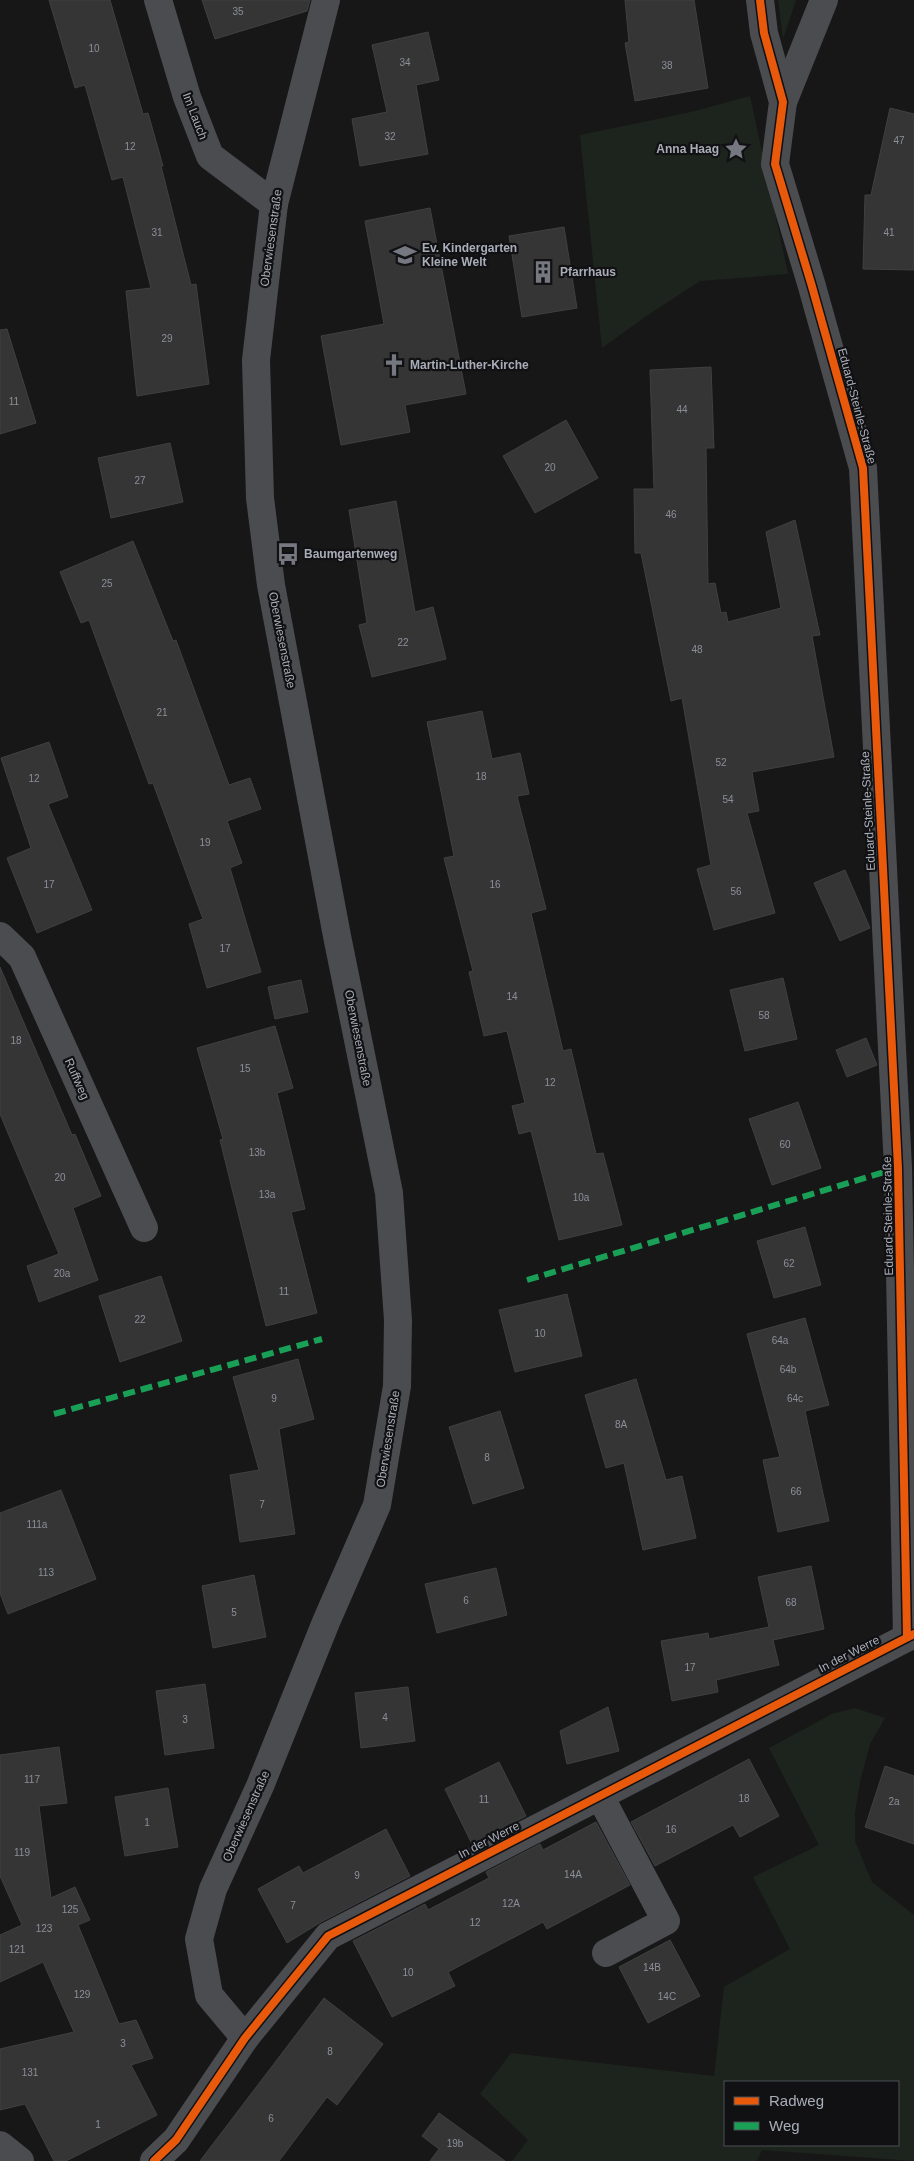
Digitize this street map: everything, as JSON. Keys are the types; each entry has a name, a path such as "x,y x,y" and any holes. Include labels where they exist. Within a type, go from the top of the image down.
{"street":[{"name":"Im Lauch","path":"158,0 187,97 210,156 274,204"},
{"name":"Oberwiesenstraße","path":"245,2038 209,1995 199,1939 213,1889 260,1786 326,1622 377,1505 397,1386 398,1330 389,1193 337,936 271,585 260,498 256,360 274,204 326,0"},
{"name":"Eduard-Steinle-Straße","path":"760,0 764,33 783,102 775,164 863,468 906,1170 912,1640"},
{"path":"783,102 824,0"},
{"name":"Ruffweg","path":"0,936 22,957 144,1228"},
{"name":"In der Werre","path":"154,2161 176,2140 245,2038 328,1936 600,1796 912,1640"},
{"path":"600,1796 666,1921 606,1953"},
{"path":"0,2145 20,2161"}],"shaded area":[{"path":"778,0 796,0 783,39"},
{"path":"750,96 788,274 700,281 602,348 580,135 691,112"},
{"path":"855,1708 885,1718 870,1744 860,1782 855,1813 855,1841 872,1882 914,1915 914,2161 762,2150 757,2161 512,2161 528,2140 480,2094 511,2053 714,2076 724,1987 790,1949 753,1877 819,1845 769,1748 832,1714"}],"building":[{"path":"49,0 110,0 143,114 148,113 163,166 161,166 191,285 196,284 209,384 137,396 126,291 151,288 123,177 112,180 85,85 75,88"},
{"path":"202,0 310,0 307,11 215,39"},
{"path":"625,0 694,0 708,88 635,101 625,43 629,42"},
{"path":"428,32 439,80 416,85 428,154 360,166 352,119 387,112 372,45"},
{"path":"890,108 914,114 914,270 863,269 865,195 871,195"},
{"name":"Martin-Luther-Kirche","path":"430,208 466,394 405,405 410,432 341,445 321,336 384,324 365,221"},
{"name":"Pfarrhaus","path":"564,227 577,308 522,317 509,236"},
{"path":"7,329 36,423 0,434 0,330"},
{"path":"711,367 714,448 706,448 708,584 715,583 721,613 726,612 728,622 781,608 766,532 795,520 820,635 812,636 834,757 752,772 759,811 747,813 775,913 714,930 697,869 711,865 682,698 671,701 641,553 635,553 634,489 654,489 650,370"},
{"path":"566,420 598,478 535,513 503,456"},
{"path":"170,443 183,502 111,518 98,458"},
{"path":"396,501 415,612 433,607 446,659 372,677 359,625 367,623 349,510"},
{"path":"133,541 173,641 176,640 229,785 250,778 261,809 227,821 242,863 230,868 261,972 207,988 189,924 203,919 153,783 149,784 89,620 81,623 60,572"},
{"path":"482,711 492,759 520,753 529,794 517,796 546,909 531,913 563,1051 571,1049 596,1154 603,1153 622,1225 559,1240 531,1131 519,1134 512,1106 525,1103 507,1031 484,1036 469,972 473,971 444,858 454,856 427,722"},
{"path":"49,742 68,797 48,804 92,910 37,933 7,858 31,848 1,758"},
{"path":"845,870 870,928 840,941 814,883"},
{"path":"0,967 72,1135 75,1134 101,1196 73,1208 98,1280 39,1302 27,1266 59,1254 0,1114"},
{"path":"783,978 797,1039 745,1051 730,990"},
{"path":"301,980 308,1012 275,1019 268,987"},
{"path":"275,1026 293,1088 277,1093 305,1209 291,1212 317,1313 266,1326 220,1140 223,1139 197,1048"},
{"path":"866,1038 877,1065 847,1077 836,1050"},
{"path":"798,1102 821,1168 772,1185 749,1119"},
{"path":"805,1227 821,1285 774,1298 757,1241"},
{"path":"161,1276 182,1341 120,1362 99,1296"},
{"path":"567,1294 582,1356 515,1372 499,1310"},
{"path":"805,1318 829,1405 805,1411 829,1521 778,1532 763,1460 780,1457 747,1334"},
{"path":"298,1359 314,1419 279,1429 295,1534 240,1542 230,1475 259,1470 233,1377"},
{"path":"636,1379 666,1480 682,1476 696,1538 643,1550 624,1463 606,1468 585,1395"},
{"path":"500,1411 524,1488 473,1504 449,1427"},
{"path":"61,1490 96,1579 8,1614 0,1593 0,1513"},
{"path":"811,1566 824,1629 773,1640 779,1665 716,1680 718,1692 672,1701 661,1641 708,1633 709,1639 769,1627 758,1577"},
{"path":"496,1568 507,1615 437,1633 425,1584"},
{"path":"254,1575 266,1637 213,1648 202,1586"},
{"path":"205,1684 214,1748 165,1755 156,1691"},
{"path":"408,1687 415,1741 361,1748 355,1693"},
{"path":"608,1707 619,1751 567,1764 560,1731"},
{"path":"59,1747 67,1803 39,1806 51,1898 75,1887 90,1920 78,1925 119,2024 136,2020 153,2058 131,2065 157,2115 66,2161 54,2161 25,2104 0,2110 0,2049 74,2032 43,1962 0,1982 0,1935 22,1925 0,1876 0,1755"},
{"path":"749,1759 779,1816 740,1837 733,1825 655,1866 631,1822"},
{"path":"499,1762 526,1816 472,1844 445,1789"},
{"path":"885,1766 914,1776 914,1844 865,1827"},
{"path":"168,1788 178,1847 125,1856 115,1797"},
{"path":"596,1822 630,1885 547,1929 543,1922 448,1972 455,1986 392,2017 353,1941 425,1904 428,1910 489,1878 486,1872 540,1844 543,1850"},
{"path":"386,1829 410,1876 321,1922 287,1943 258,1889 299,1866 303,1873"},
{"path":"670,1940 700,1996 648,2023 619,1967"},
{"path":"324,1998 383,2044 337,2105 327,2097 279,2161 200,2161"},
{"path":"439,2113 505,2161 430,2161 439,2149 422,2136"}],"marked path":[{"path":"527,1280 898,1168 898,1166"},
{"path":"54,1414 322,1339"}],"cycle path":[{"path":"760,0 764,33 783,102 775,164 863,468 898,1168 907,1637"},
{"path":"154,2161 176,2140 245,2038 328,1936 914,1634"}],"place":[{"name":"Anna Haag","path":"736,149"},
{"name":"Ev. Kindergarten Kleine Welt","path":"405,255"},
{"name":"Pfarrhaus","path":"543,272"},
{"name":"Martin-Luther-Kirche","path":"394,365"},
{"name":"Baumgartenweg","path":"288,554"}]}
